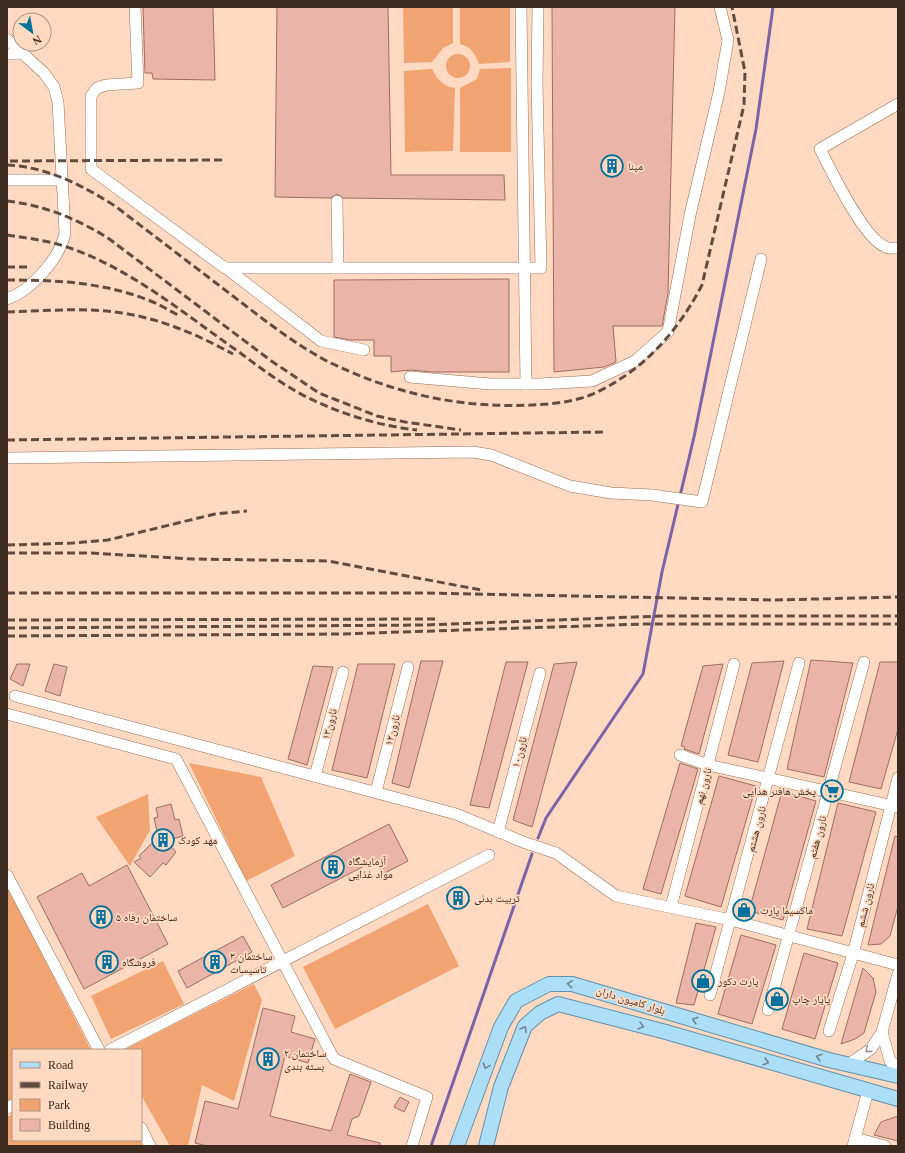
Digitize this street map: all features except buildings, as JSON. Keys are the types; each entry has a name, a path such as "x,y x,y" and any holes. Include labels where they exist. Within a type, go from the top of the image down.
{"main road":[{"name":"بلوار کامیون داران","path":"457,1146 501,1027 509,1012 516,1001 549,984 578,985 829,1060 898,1076"},
{"name":"بلوار کامیون داران","path":"486,1146 501,1087 525,1026 540,1013 558,1004 666,1032 898,1099"}],"street":[{"path":"135,7 138,83 106,85 97,88 91,96 91,169 226,268 321,341 364,350"},
{"path":"521,7 526,384"},
{"path":"226,268 541,268 537,83 538,7"},
{"path":"410,377 490,384 592,381 635,361 650,350 668,332 690,215 718,92 728,40 720,7"},
{"path":"7,39 44,73 54,87 58,102 65,233 62,245 36,280 14,297 7,299"},
{"path":"7,54 23,54"},
{"path":"898,104 820,149 852,208 874,238 885,247 898,248"},
{"path":"7,180 62,180"},
{"path":"337,201 338,268"},
{"path":"7,458 473,452 491,455 570,486 611,493 652,495 702,502 761,258"},
{"name":"نارون هفتم","path":"768,1010 830,792 864,662"},
{"name":"نارون هشتم","path":"710,995 799,663"},
{"name":"نارون نهم","path":"671,908 734,664"},
{"name":"نارون۱۲","path":"376,792 408,667"},
{"name":"نارون۱۳","path":"315,776 343,672"},
{"name":"نارون۱۰","path":"498,832 540,673"},
{"path":"15,696 456,814 498,832 556,853 616,896 731,920 898,965"},
{"path":"7,714 176,759 334,1059 427,1097 412,1146"},
{"path":"680,755 708,766 894,806"},
{"name":"نارون ششم","path":"829,1031 853,954 894,806 898,778"},
{"path":"112,1049 489,855"},
{"path":"7,875 98,1049"},
{"path":"849,1064 871,1049 882,1032 898,974"},
{"path":"882,1032 890,1061 898,1067"},
{"path":"868,1091 854,1142 885,1146"},
{"path":"142,1130 150,1146"}],"green space":[{"path":"403,7 453,7 453,43 443,48 432,62 404,63"},
{"path":"460,7 510,7 510,62 479,64 472,51 460,44"},
{"path":"458,54 467,57 470,66 467,75 458,78 449,75 446,66 449,57"},
{"path":"511,68 511,152 460,152 460,88 477,79 480,69"},
{"path":"432,69 438,79 444,84 455,88 453,151 405,152 404,71"},
{"path":"189,763 261,777 295,856 246,881"},
{"path":"148,794 150,830 130,866 96,817"},
{"path":"7,886 90,1049 12,1049 12,1104 7,1107"},
{"path":"428,904 459,966 335,1029 303,967"},
{"path":"163,961 184,1004 111,1039 91,996"},
{"path":"254,984 262,1000 234,1101 202,1085 188,1146 170,1146 142,1097 142,1049 125,1049"},
{"path":"12,1114 12,1141 140,1141 143,1146 7,1146 7,1117"}],"waterway":[{"path":"538,838 546,818 643,674 662,572 694,437 756,129 773,7"},
{"path":"431,1146 532,854"}],"railway":[{"path":"7,165 22,166 50,173 77,184 103,198 286,336 310,352 351,372 373,381 417,394 462,402 485,405 532,405 571,401 586,397 611,385 643,362 670,335 692,303 702,285 744,105 745,72 732,7"},
{"path":"10,161 222,160"},
{"path":"7,201 47,209 72,219 108,238 270,360 319,393 377,416 405,422 461,430"},
{"path":"7,235 64,246 111,266 155,292 276,379 315,401 365,420 417,430"},
{"path":"7,267 27,267"},
{"path":"7,280 79,283 114,289 160,305 178,315"},
{"path":"7,312 94,310 122,313 151,319 179,329 207,340 233,354"},
{"path":"7,440 607,432"},
{"path":"7,545 73,543 108,540 215,514 247,511"},
{"path":"7,553 90,553 193,559 328,561 481,590"},
{"path":"7,593 424,593 775,600 898,597"},
{"path":"7,628 425,625 661,616 898,616"},
{"path":"7,620 437,619"},
{"path":"7,636 342,634 643,624 898,624"}],"place":[{"name":"مپنا","path":"612,166"},
{"name":"پخش هافنر هدایی","path":"832,791"},
{"name":"مهد کودک","path":"163,840"},
{"name":"آزمایشگاه مواد غذایی","path":"333,867"},
{"name":"تربیت بدنی","path":"458,898"},
{"name":"ماکسیما پارت","path":"744,910"},
{"name":"۵ ساختمان رفاه","path":"101,917"},
{"name":"فروشگاه","path":"107,962"},
{"name":"۳ ساختمان تاسیسات","path":"215,962"},
{"name":"پارت دکور","path":"703,981"},
{"name":"پایار چاپ","path":"777,999"},
{"name":"۲ ساختمان بسته بندی","path":"268,1059"}]}
